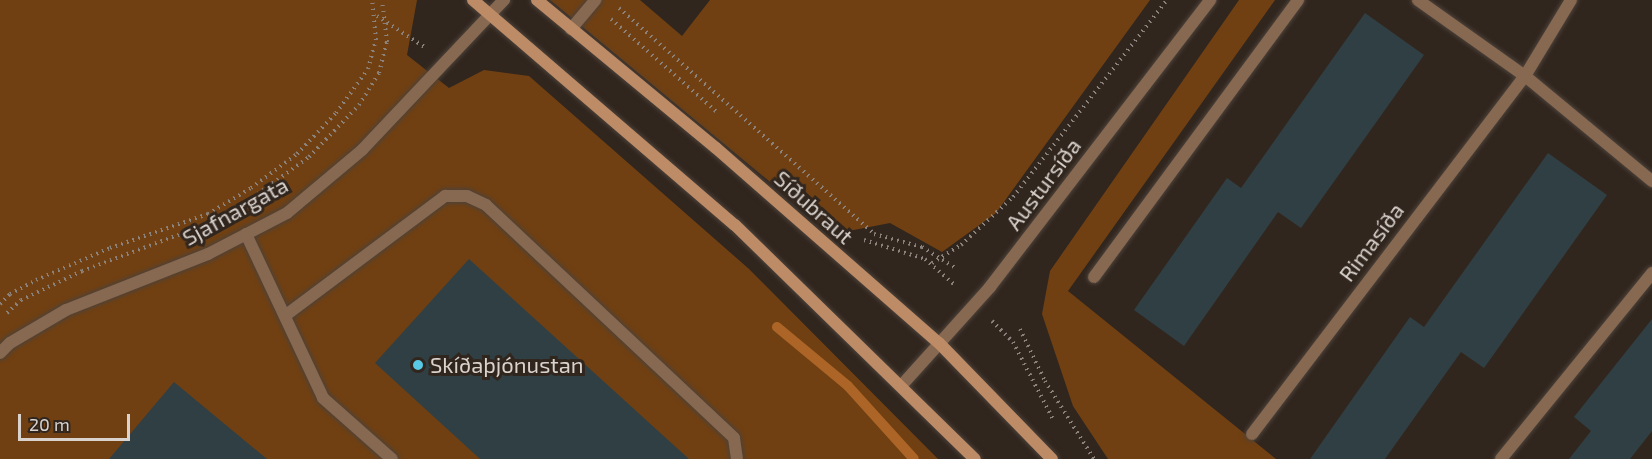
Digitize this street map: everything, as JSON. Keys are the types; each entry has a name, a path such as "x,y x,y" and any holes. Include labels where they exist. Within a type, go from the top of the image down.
{"street":[{"path":"473,0 735,225 975,459"},
{"name":"Sjafnargata","path":"1,349 66,310 208,254 287,213 362,150 504,0"},
{"name":"Síðubraut","path":"537,0 716,148 939,343 1052,459"},
{"name":"Austursíða","path":"901,386 990,287 1210,0"},
{"path":"1094,277 1298,0"},
{"path":"1418,0 1525,76 1652,181"},
{"name":"Rimasíða","path":"1252,434 1525,76 1571,0"},
{"path":"571,29 593,2"},
{"path":"286,315 445,196 467,196 486,205 734,438 737,459"},
{"path":"246,234 323,398 392,459"},
{"path":"1501,459 1652,273"}],"path":[{"path":"0,304 10,294 36,280 110,248 208,214 251,188 297,154 336,113 368,69 376,40 376,16 372,0"},
{"path":"239,207 265,191 309,157 359,105 379,73 387,42 387,22 382,0"},
{"path":"932,263 943,258 987,224 1013,197 1167,0"},
{"path":"593,2 720,115"},
{"path":"618,8 874,234 922,247 943,258 954,267"},
{"path":"376,16 445,63"},
{"path":"0,319 21,300 82,271 202,226"},
{"path":"860,238 877,246 916,255 932,263 944,274"},
{"path":"1020,329 1045,381 1094,459"},
{"path":"1013,342 1059,431"}],"shaded area":[{"path":"0,0 417,0 407,55 449,88 484,70 529,76 749,269 938,459 0,459"},
{"path":"550,0 640,0 682,36 710,0 1150,0 996,213 942,252 890,223 833,234"},
{"path":"1239,0 1275,0 1068,291 1276,459 1108,459 1073,406 1042,314 1050,271"}],"building":[{"path":"1365,13 1424,55 1301,228 1278,212 1184,346 1134,310 1227,178 1241,188"},
{"path":"1548,153 1607,195 1484,368 1461,352 1385,459 1310,459 1410,317 1424,327"},
{"path":"469,259 689,459 480,459 375,363"},
{"path":"1652,319 1652,431 1630,459 1569,459 1591,431 1574,417"},
{"path":"174,382 267,459 109,459"}],"waterway":[{"path":"777,327 848,386 914,459"}],"place":[{"name":"Skíðaþjónustan","path":"418,365"}]}
